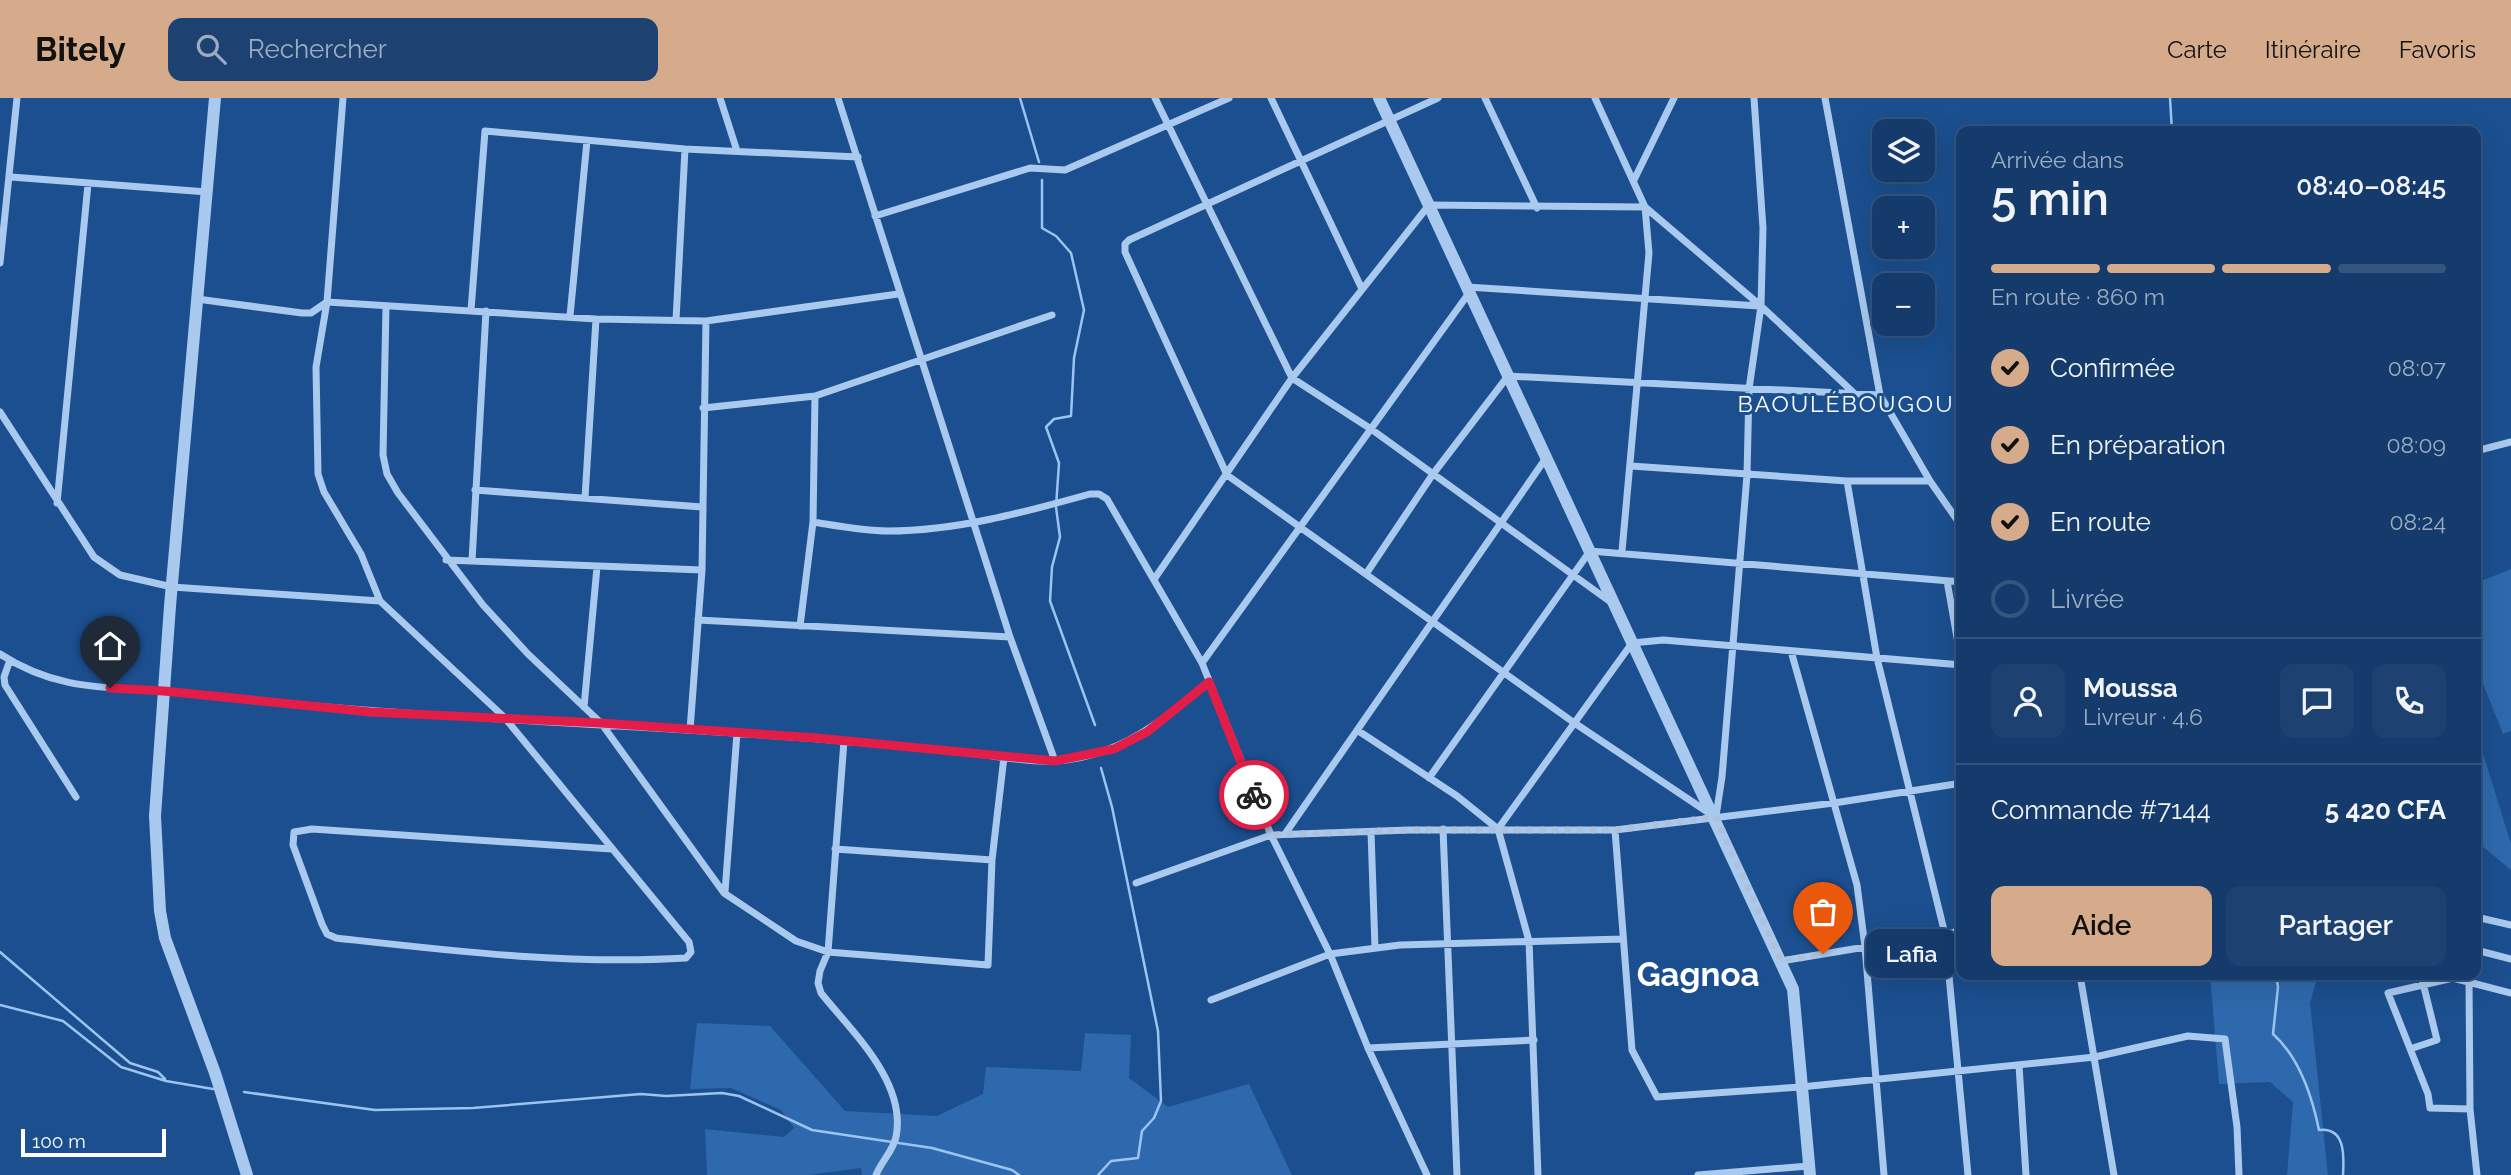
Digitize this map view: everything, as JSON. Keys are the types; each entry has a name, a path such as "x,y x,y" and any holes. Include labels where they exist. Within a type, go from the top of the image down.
{"street":[{"path":"0,262 11,177 17,98"},
{"path":"215,98 172,587 155,816 162,925 247,1175"},
{"path":"343,98 327,302 316,367 318,474 324,492 361,554 380,601 505,719 689,942 691,952 686,958 615,962 532,958 336,939 327,934 321,924 293,845 293,832 312,829 611,849"},
{"path":"720,98 737,151"},
{"path":"838,98 858,156 898,294 1010,637 1055,761"},
{"path":"1155,98 1292,378 1371,429 1615,605"},
{"path":"875,216 1030,167 1065,170 1229,98"},
{"path":"1271,98 1362,289"},
{"path":"1379,98 1632,643 1716,817 1793,989 1809,1170 1698,1175"},
{"path":"1438,98 1129,240 1125,244 1125,252 1227,475 1573,722 1716,817"},
{"path":"1485,98 1537,208"},
{"path":"1595,98 1645,207 1649,253 1622,551"},
{"path":"1633,180 1674,98"},
{"path":"1716,817 1747,475 1749,389 1761,306 1763,228 1754,98"},
{"path":"1825,98 1880,395 1930,481 1956,518"},
{"path":"471,310 485,131 685,149 858,156"},
{"path":"570,316 587,141"},
{"path":"676,320 685,149"},
{"path":"11,177 207,192"},
{"path":"58,503 88,184"},
{"path":"1429,205 1645,207 1761,306 1855,394"},
{"path":"1155,578 1292,378 1429,205"},
{"path":"1468,290 1761,306"},
{"path":"1202,663 1468,290"},
{"path":"197,299 302,313 311,313 327,302 596,319 706,321 898,294"},
{"path":"386,306 382,428 387,474 446,560 528,654 601,723 724,893 796,941 828,952 988,965 992,860 1004,757"},
{"path":"472,561 486,312"},
{"path":"703,408 815,397 1052,315"},
{"path":"585,498 596,319"},
{"path":"690,730 702,570 706,321"},
{"path":"1508,376 1880,395"},
{"path":"1366,574 1433,474 1508,376"},
{"path":"800,626 813,522 815,397"},
{"path":"0,412 94,558 120,575 172,587 380,601"},
{"path":"2481,450 2511,442"},
{"path":"1285,834 1546,457"},
{"path":"1631,466 1846,481 1930,481"},
{"path":"1846,481 1877,658 1945,934 1968,1175"},
{"path":"475,490 702,507"},
{"path":"813,522 888,531 974,523 1090,494 1099,494 1107,499 1202,663 1271,835 1330,954 1368,1048 1427,1175"},
{"path":"1590,551 1622,551 1956,581"},
{"path":"1430,778 1590,551"},
{"path":"446,560 702,570"},
{"path":"584,708 597,567"},
{"path":"1947,580 1956,632"},
{"path":"698,620 1010,637"},
{"path":"1498,829 1632,643 1663,640 1956,665"},
{"path":"1791,651 1857,885 1865,947 1884,1175"},
{"path":"0,654 43,678 78,685 370,712 601,723 844,741 1055,761 1114,749 1147,732 1209,682"},
{"path":"10,660 4,677 5,685 76,797"},
{"path":"1357,730 1430,778 1498,829 1529,941 1538,1175"},
{"path":"724,893 737,733"},
{"path":"844,741 828,952 818,983 821,993 876,1062 897,1114 894,1143 876,1175"},
{"path":"1136,883 1271,835 1498,829 1615,830 1834,803 1956,784"},
{"path":"1443,830 1457,1175"},
{"path":"1615,830 1632,1050 1657,1097 1801,1087 2095,1057 2188,1036 2225,1039 2237,1128 2239,1175"},
{"path":"1371,832 1375,948"},
{"path":"835,849 992,860"},
{"path":"2481,918 2511,925"},
{"path":"1781,961 1956,932"},
{"path":"1211,1000 1330,954 1375,948 1449,944 1622,939"},
{"path":"2481,951 2511,959"},
{"path":"2081,980 2113,1175"},
{"path":"2410,1049 2437,1040 2422,980"},
{"path":"2444,980 2388,993 2428,1094 2430,1108 2470,1109"},
{"path":"2477,1175 2470,1109 2469,980 2511,993"},
{"path":"1368,1048 1534,1040"},
{"path":"2018,1065 2026,1175"}],"shaded area":[{"path":"2511,569 2511,731 2503,734 2481,679 2481,581"},
{"path":"2481,747 2511,844 2511,870 2481,845"},
{"path":"2210,980 2317,980 2310,1003 2328,1175 2287,1175 2293,1102 2270,1082 2219,1084"},
{"path":"697,1023 770,1026 845,1111 937,1116 983,1094 986,1067 1081,1071 1085,1033 1131,1035 1129,1078 1168,1107 1249,1084 1292,1175 862,1175 861,1168 808,1175 707,1175 705,1129 784,1137 794,1128 781,1110 731,1088 690,1089"}],"waterway":[{"path":"1020,98 1039,162"},
{"path":"2170,98 2172,126"},
{"path":"1042,180 1042,228 1056,236 1071,253 1084,310 1074,358 1071,416 1054,419 1046,427 1059,463 1056,507 1060,537 1052,567 1050,601 1095,725"},
{"path":"1098,1175 1111,1161 1138,1158 1142,1131 1154,1118 1161,1101 1158,1031 1112,807 1101,768"},
{"path":"0,952 130,1063 158,1072 165,1079"},
{"path":"2277,980 2273,1034 2290,1054 2303,1078 2319,1130 2328,1130 2339,1138 2343,1152 2343,1175"},
{"path":"0,1005 63,1021 121,1067 166,1081 213,1089"},
{"path":"244,1092 375,1110 473,1108 641,1094 666,1096 722,1093 739,1096 812,1130 932,1148 1012,1170 1019,1175"}],"way so far":[{"path":"1254,795 1271,835 1409,830 1615,830 1716,817 1781,961 1823,954"}],"place":[{"name":"Lafia","path":"1823,954"}],"district":[{"name":"BAOULÉBOUGOU","path":"1846,403"},
{"name":"Gagnoa","path":"1698,974"}],"route":[{"path":"110,688 370,712 601,723 817,738 1055,761 1114,749 1147,732 1209,682 1254,795"}]}
